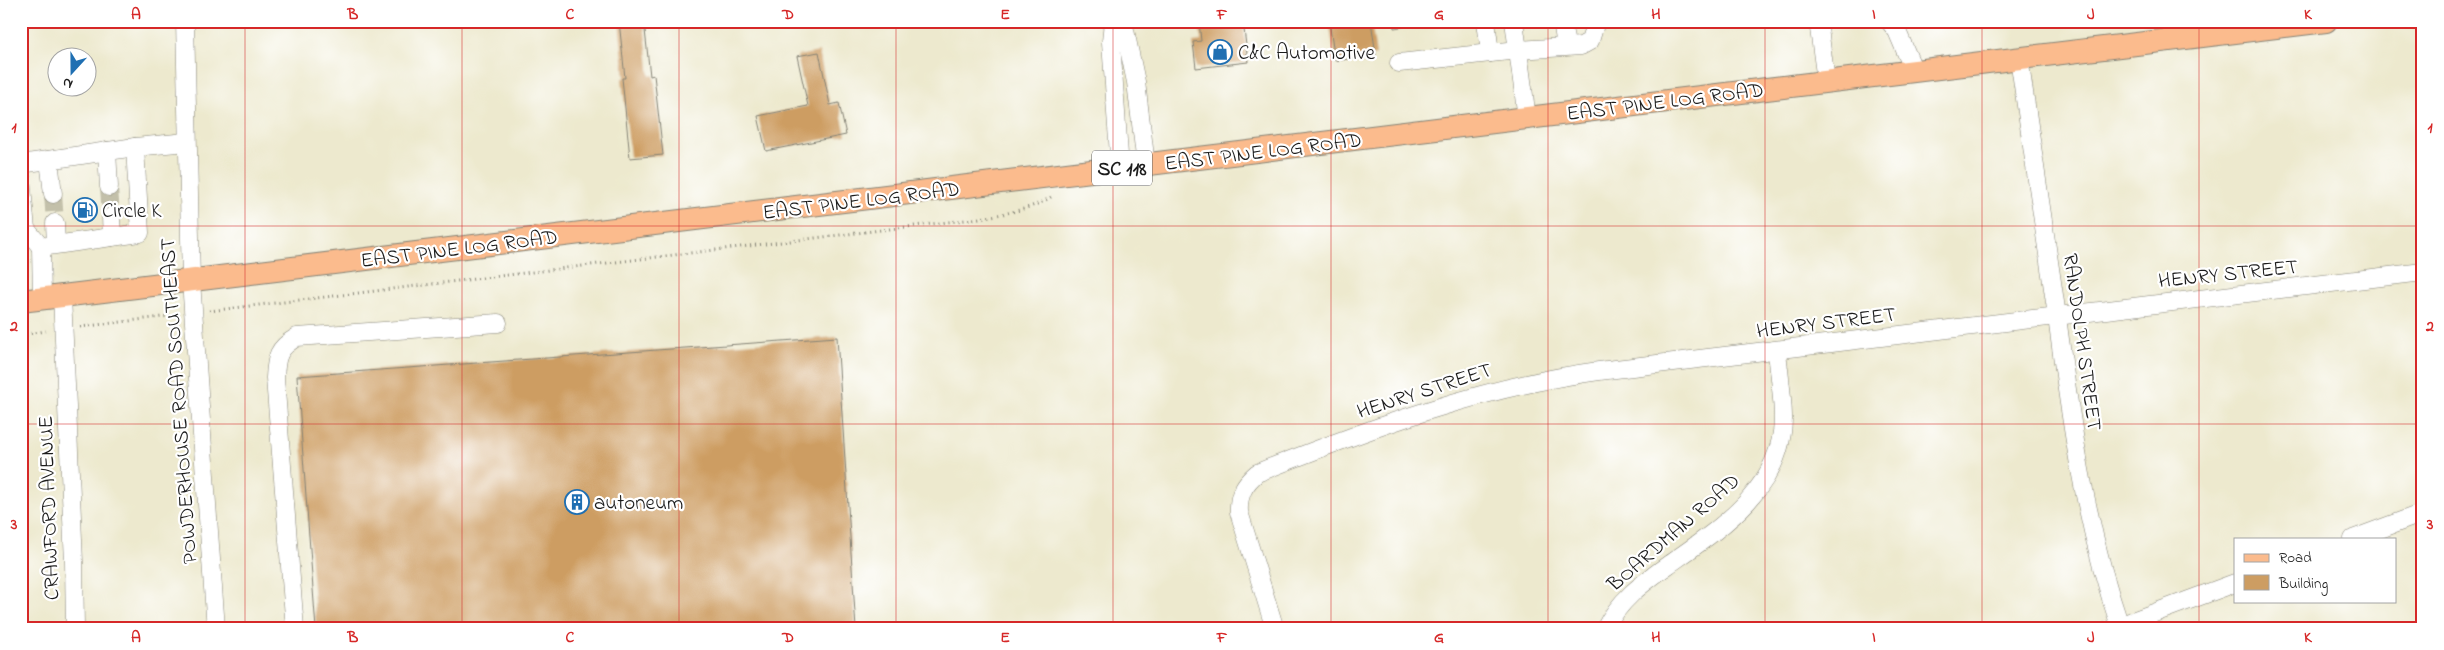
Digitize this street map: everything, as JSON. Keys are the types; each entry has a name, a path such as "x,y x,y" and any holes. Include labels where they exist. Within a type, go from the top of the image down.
{"main road":[{"name":"EAST PINE LOG ROAD","path":"42,299 2326,21"}],"street":[{"name":"POWDERHOUSE ROAD SOUTHEAST","path":"185,21 186,142 192,281 216,629"},
{"path":"1113,21 1111,42 1120,169"},
{"path":"1123,21 1136,82 1146,165"},
{"path":"1486,21 1490,53"},
{"path":"1514,21 1527,118"},
{"path":"1562,21 1566,46"},
{"path":"1399,63 1518,50 1582,46 1590,41 1596,21"},
{"path":"1818,21 1826,81"},
{"path":"1888,21 1897,31 1914,71"},
{"name":"RANDOLPH STREET","path":"2019,58 2057,318 2068,411 2080,472 2117,628"},
{"path":"21,164 136,146 186,142"},
{"path":"21,178 26,230 49,245 140,233 136,146"},
{"path":"106,151 109,187"},
{"path":"49,160 53,194"},
{"path":"111,217 112,237"},
{"name":"CRAWFORD AVENUE","path":"55,223 49,245 42,299 64,329 75,629"},
{"name":"HENRY STREET","path":"1275,629 1239,512 1240,494 1250,478 1257,473 1347,438 1504,388 1598,371 2057,318 2153,304 2423,272"},
{"path":"295,629 275,378 276,361 283,345 297,337 498,323"},
{"name":"BOARDMAN ROAD","path":"1605,629 1629,595 1709,536 1739,511 1761,486 1776,456 1782,426 1776,351"},
{"path":"2356,538 2423,513"},
{"path":"2117,628 2234,582"}],"path":[{"path":"21,335 976,218 1039,205 1054,194"}],"building":[{"path":"619,21 644,21 650,76 654,75 663,155 630,158 622,78 625,78"},
{"name":"C&C Automotive","path":"1199,21 1243,21 1248,62 1196,68 1193,42 1201,41"},
{"path":"1329,21 1371,21 1376,55 1335,61"},
{"path":"1393,21 1434,21 1434,22 1394,28"},
{"path":"819,52 830,105 839,103 846,135 766,151 758,116 808,106 797,56"},
{"name":"autoneum","path":"837,337 856,629 316,629 297,376"}],"tunnel":[{"path":"109,187 111,217"},
{"path":"53,194 55,223"}],"place":[{"name":"C&C Automotive","path":"1220,52"},
{"name":"Circle K","path":"85,210"},
{"name":"autoneum","path":"577,502"}]}
